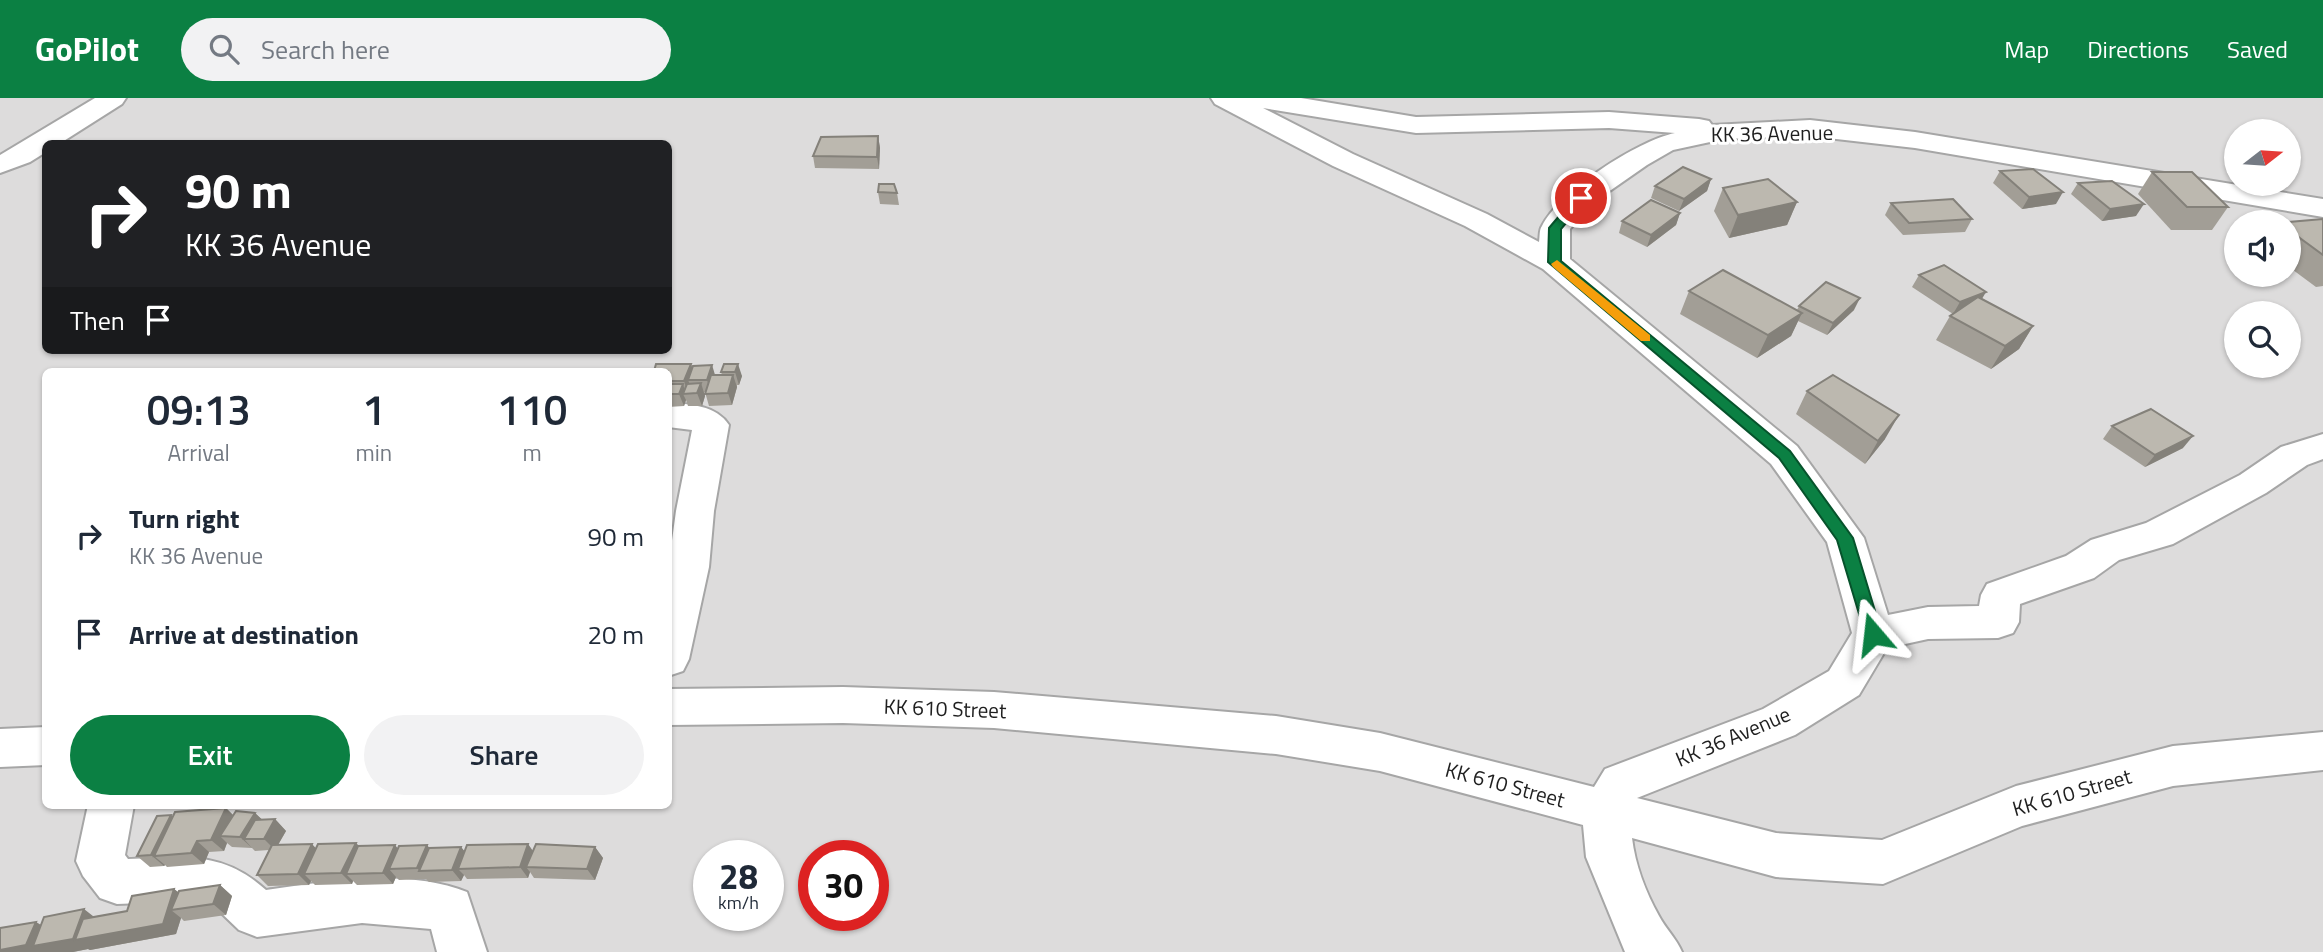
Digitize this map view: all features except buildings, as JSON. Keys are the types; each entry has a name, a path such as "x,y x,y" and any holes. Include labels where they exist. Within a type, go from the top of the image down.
{"street":[{"path":"46,140 113,98"},
{"path":"1224,98 1343,160 1476,220 1555,262 1784,455 1845,538 1873,634 1928,623 1998,622 2001,595 2080,567 2105,550 2160,534 2253,484 2294,456 2323,446"},
{"path":"1253,98 1416,125 1609,120 1677,123 1724,131"},
{"name":"KK 36 Avenue","path":"1555,262 1555,228 1581,198 1637,159 1664,144 1724,131 1810,128 1916,140 2323,208"},
{"path":"0,165 42,142"},
{"path":"672,415 693,416 711,425 688,567 672,641"},
{"name":"KK 36 Avenue","path":"1605,812 1621,783 1779,722 1844,683 1873,634"},
{"name":"KK 610 Street","path":"672,708 843,705 994,710 1276,735 1380,752 1776,855 1883,862 2017,807 2173,765 2323,751"},
{"path":"0,748 42,746"},
{"path":"110,809 100,861 117,881 194,879 229,888 257,914 362,900 450,908 462,952"},
{"path":"1605,812 1610,857 1641,933 1657,952"}],"shaded area":[{"path":"0,98 2323,98 2323,952 0,952"}],"slow traffic":[{"path":"1557,264 1645,338"}],"route":[{"path":"1581,198 1555,228 1555,262 1784,455 1845,538 1873,634"}]}
